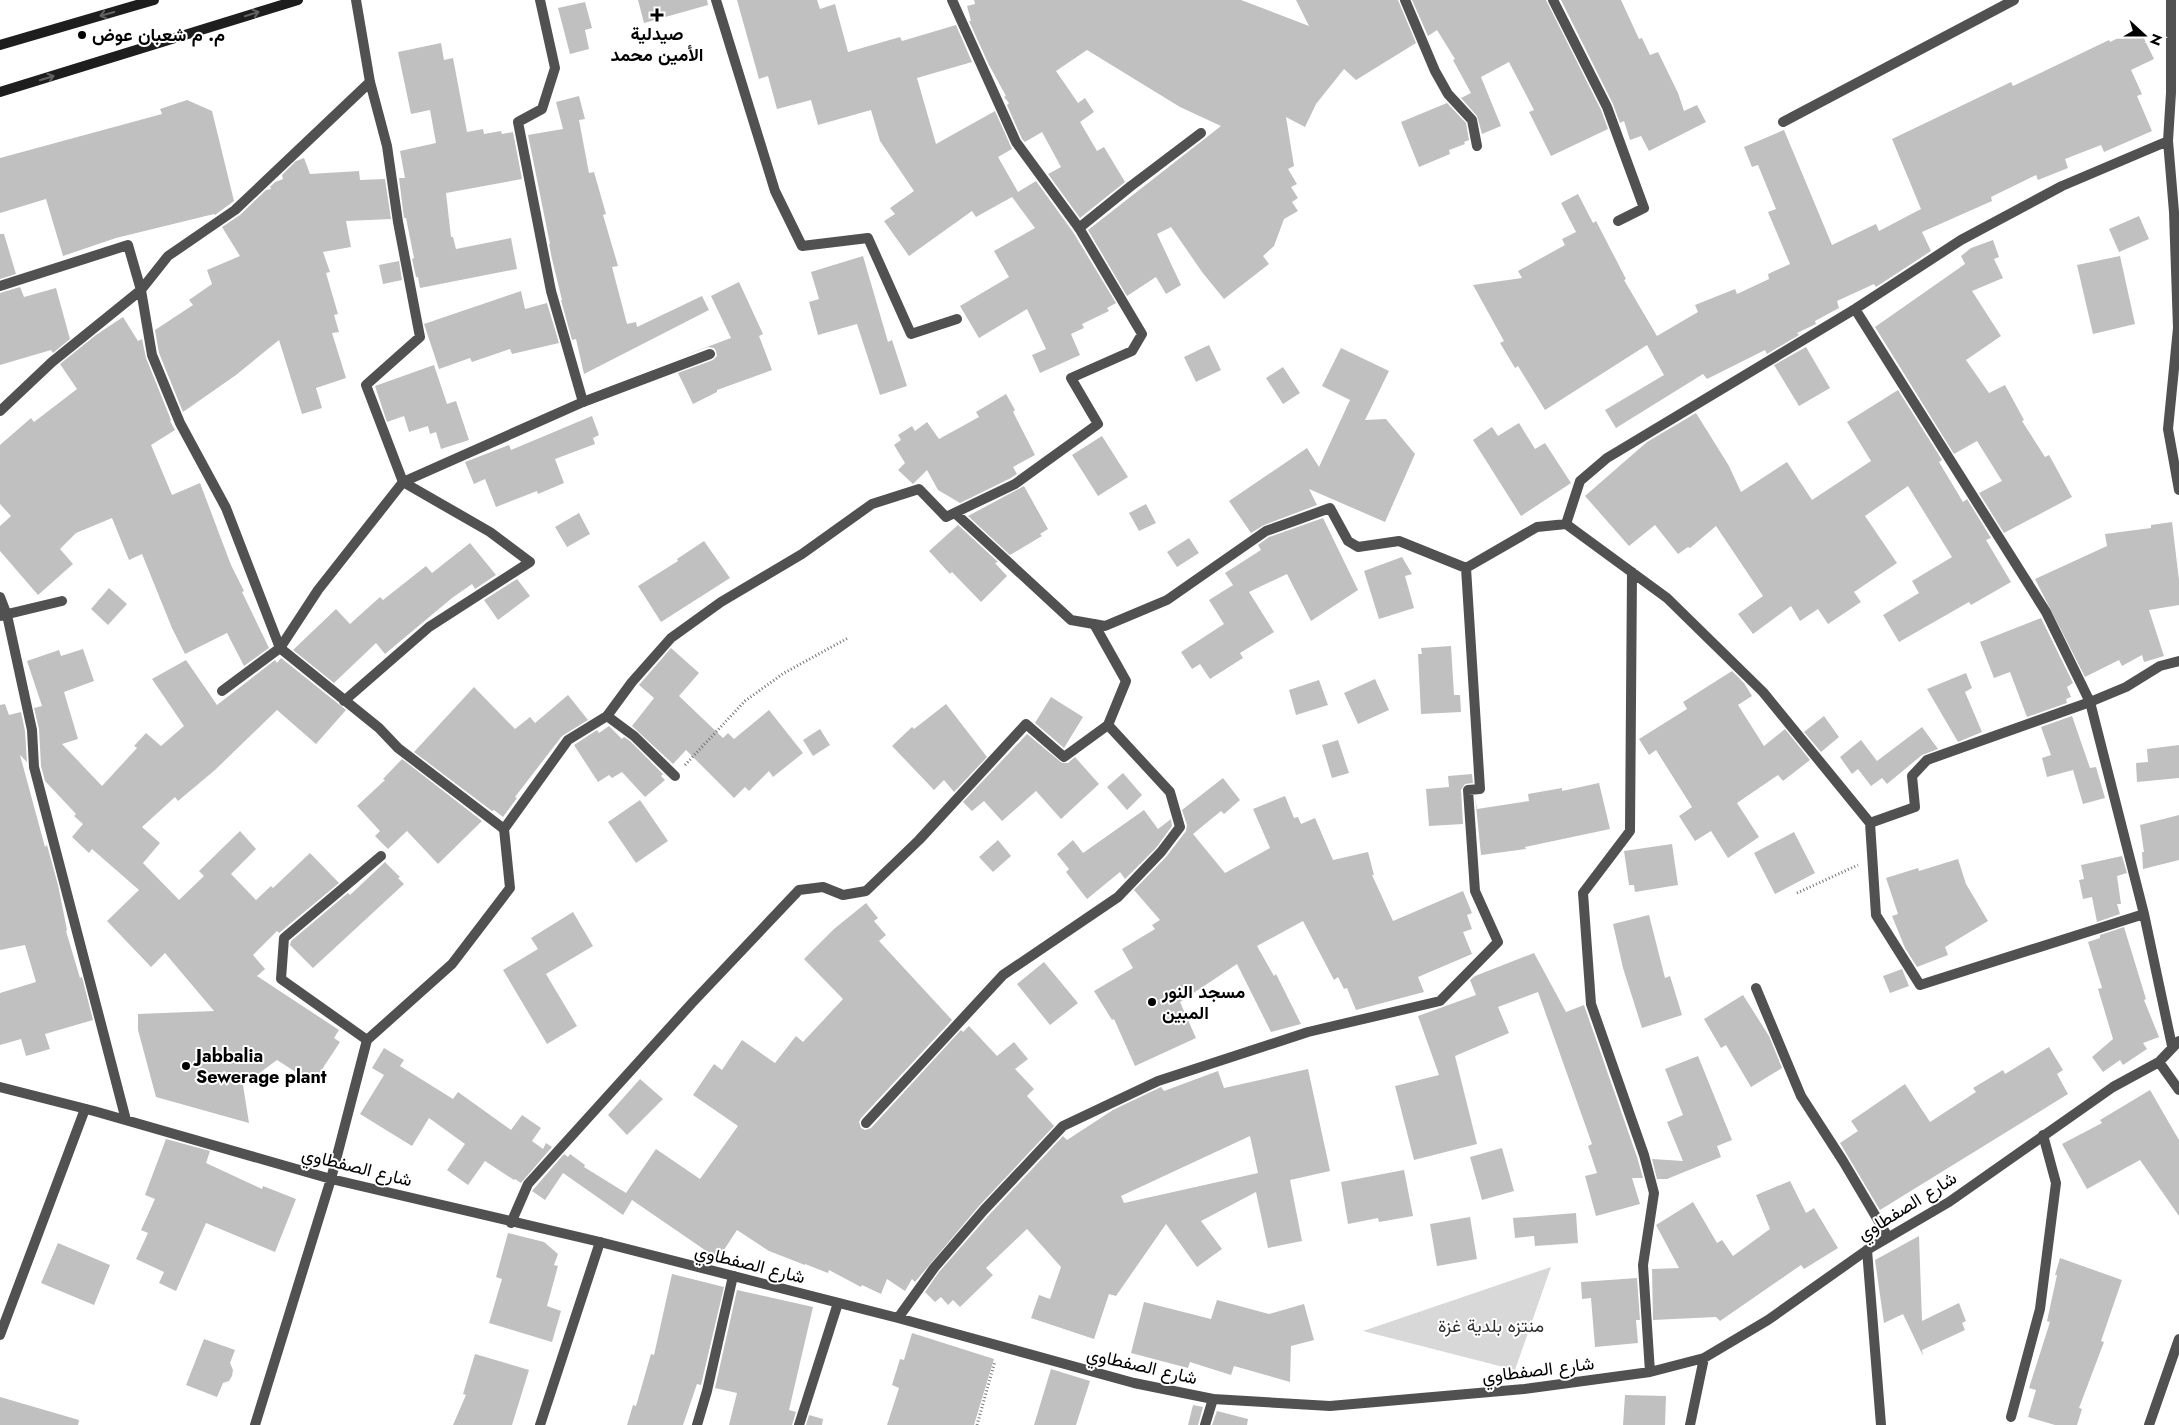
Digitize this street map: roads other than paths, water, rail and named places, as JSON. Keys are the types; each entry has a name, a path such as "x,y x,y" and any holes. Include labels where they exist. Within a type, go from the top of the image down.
{"main road":[{"path":"0,45 154,0"},
{"path":"0,92 298,0"}],"street":[{"path":"344,701 428,626 530,562 490,532 404,482 366,385 420,337 398,222 387,146 370,82 356,0"},
{"path":"540,0 555,68 542,109 518,122 551,290 583,402"},
{"path":"716,0 775,191 802,246 868,238 911,334 957,320"},
{"path":"256,1425 331,1179 367,1040 452,964 510,888 504,829 568,740 607,716 632,682 671,638 721,602 802,554 872,504 919,488 946,517 1015,484 1098,424 1071,378 1132,351 1142,334 1079,228 1016,142 952,0"},
{"path":"1405,0 1435,71 1448,94 1472,120 1477,146"},
{"path":"1553,0 1607,107 1644,208 1618,222"},
{"path":"1783,122 2014,0"},
{"path":"2171,0 2175,93 2168,141 2176,212 2178,340 2168,429 2179,489"},
{"path":"0,411 52,362 141,290 168,256 235,210 370,82"},
{"path":"1079,228 1130,186 1201,133"},
{"path":"1566,524 1580,481 1607,458 1855,309 1961,240 2062,186 2168,141"},
{"path":"0,286 128,245 141,290 152,355 180,423 226,508 280,648 379,728 398,748 504,829"},
{"path":"1855,309 2046,612 2090,702 2176,1043"},
{"path":"222,691 280,648 318,590 404,482 583,402 710,354"},
{"path":"955,513 1071,620 1106,626 1167,600 1266,531 1330,508 1348,540 1358,547 1399,541 1466,568"},
{"path":"1466,568 1538,527 1566,524 1667,598 1763,692 1870,823 1876,915 1920,985 2144,914"},
{"path":"898,1318 934,1268 978,1217 1063,1126 1167,1078 1308,1032 1440,1001 1498,942 1475,891 1468,790 1480,789 1466,568"},
{"path":"1632,572 1630,831 1583,893 1591,1004 1644,1156 1654,1193 1643,1265 1650,1372"},
{"path":"0,597 32,730 34,767 126,1120"},
{"path":"4,616 62,601"},
{"path":"511,1223 528,1184 686,1009 799,890 823,887 844,895 866,892 919,840 1026,724 1064,757 1108,725 1126,681 1094,624"},
{"path":"1870,823 1914,807 1912,776 1927,760 2090,702 2126,687 2160,666 2179,661"},
{"path":"607,716 634,736 675,776"},
{"path":"866,1123 1002,975 1118,897 1161,852 1180,827 1170,792 1108,725"},
{"path":"367,1040 281,979 284,938 381,856"},
{"path":"1756,988 1801,1096 1844,1160 1888,1236"},
{"name":"شارع الصفطاوي","path":"0,1087 126,1120 331,1179 511,1223 600,1242 898,1318 1134,1382 1213,1399 1330,1406 1524,1389 1650,1372 1704,1358 1768,1320 1888,1236 1948,1202 2114,1087 2158,1062 2176,1043"},
{"path":"2158,1062 2179,1090"},
{"path":"0,1335 85,1109"},
{"path":"2012,1418 2040,1309 2056,1183 2043,1135"},
{"path":"540,1425 600,1242"},
{"path":"1867,1250 1880,1425"},
{"path":"697,1425 707,1391 733,1276"},
{"path":"799,1425 838,1304"},
{"path":"2150,1425 2179,1339"},
{"path":"1690,1425 1704,1358"},
{"path":"1205,1425 1213,1399"}],"place":[{"name":"صيدلية الأمين محمد","path":"657,15"},
{"name":"م. م شعبان عوض","path":"82,35"},
{"name":"مسجد النور المبين","path":"1152,1002"},
{"name":"Jabbalia Sewerage plant","path":"186,1066"}],"park label":[{"name":"منتزه بلدية غزة","path":"1491,1326"}]}
